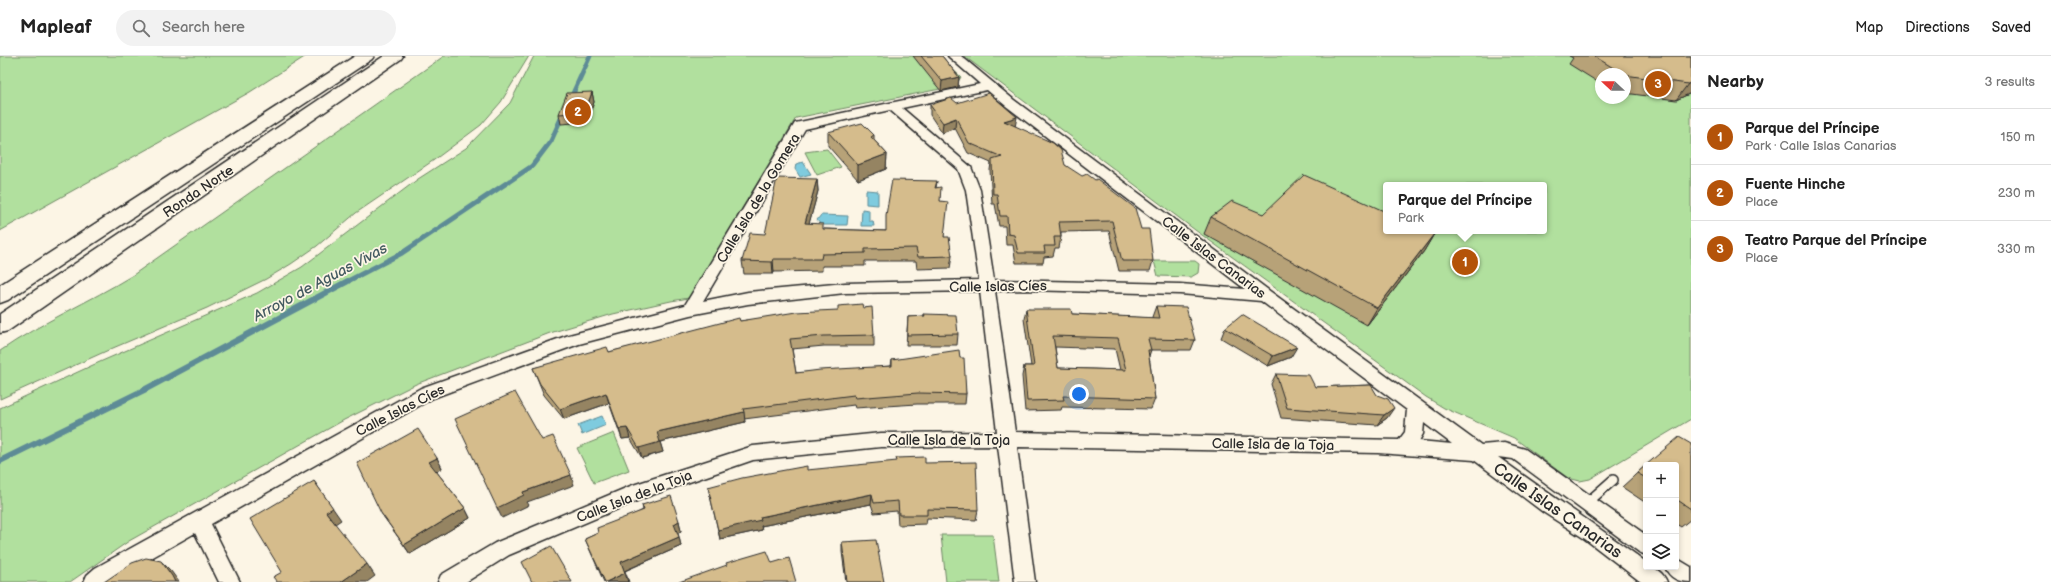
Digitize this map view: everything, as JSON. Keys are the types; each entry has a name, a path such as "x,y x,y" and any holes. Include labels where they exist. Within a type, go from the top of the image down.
{"highway":[{"name":"Ronda Norte","path":"0,295 366,56"},
{"name":"Ronda Norte","path":"0,324 395,56"}],"street":[{"name":"Calle Islas Canarias","path":"954,56 987,86 1265,296 1550,506 1568,516 1657,582"},
{"name":"Calle Isla de la Gomera","path":"690,309 800,126 987,86"},
{"path":"894,107 964,166 973,190 1025,582"},
{"path":"706,284 733,301"},
{"name":"Calle Islas Cíes","path":"94,582 102,575 427,393 574,339 690,309 733,301 844,288 1026,285 1180,289 1265,296"},
{"path":"1404,448 1414,434 1416,406"},
{"name":"Calle Isla de la Toja","path":"448,582 502,549 640,491 753,454 881,440 1005,439 1404,448 1478,453"},
{"name":"Calle Islas Canarias","path":"1478,453 1487,450 1512,450 1643,544"},
{"path":"1568,516 1587,503"},
{"path":"199,521 230,582"},
{"path":"1679,570 1691,579"}],"lane":[{"path":"1587,503 1613,480"}],"green space":[{"path":"0,56 306,56 250,92 0,231"},
{"path":"444,56 529,56 501,102 481,125 434,160 356,213 317,246 291,264 266,279 207,308 113,348 0,399 0,351 32,331 133,275"},
{"path":"534,56 938,56 961,77 955,86 796,118 689,298 613,314 550,333 416,384 344,420 129,541 70,582 0,582 0,408 93,365 257,293 302,267 418,179 466,148 510,103"},
{"path":"964,56 1691,56 1691,419 1590,479 1580,481 1568,478 1514,438 1444,408 1426,397 1195,230"},
{"path":"827,149 841,167 817,175 805,152"},
{"path":"1154,261 1195,261 1199,264 1198,273 1191,277 1158,276"},
{"path":"614,433 629,470 594,483 577,448"},
{"path":"941,535 993,535 999,582 946,582"}],"water":[{"path":"803,162 811,174 800,177 795,169 796,164"},
{"path":"866,190 878,191 878,205 866,204"},
{"path":"862,209 869,210 869,221 873,221 874,226 861,226"},
{"path":"821,215 848,216 847,225 821,225 817,220"},
{"path":"602,416 606,425 582,435 578,425"}],"building":[{"path":"921,56 942,56 959,77 942,81"},
{"path":"1594,56 1691,56 1691,82 1688,84 1631,76 1631,68 1613,68"},
{"path":"592,92 585,112 559,114 567,93"},
{"path":"989,93 1017,117 1004,121 1053,143 1061,150 1065,165 1082,176 1087,174 1095,180 1097,179 1135,208 1141,229 1149,229 1153,261 1122,261 1112,221 1059,222 1061,237 1054,237 1055,246 1044,246 1045,253 1018,253 1014,235 1008,234 1007,216 1000,216 997,194 993,194 992,160 1002,157 969,143 956,118 943,123 930,105 951,98 957,103"},
{"path":"862,123 874,135 871,137 887,154 858,165 828,132"},
{"path":"1304,175 1383,211 1383,234 1434,234 1377,308 1211,217 1232,201 1263,214"},
{"path":"777,178 817,179 805,223 823,224 823,229 886,231 886,215 892,180 937,181 935,188 941,187 940,201 948,202 944,237 949,237 952,256 918,257 916,248 865,249 865,253 822,254 821,259 773,259 772,262 742,261 750,233 765,234"},
{"path":"862,304 863,308 872,307 874,335 824,336 790,339 796,373 820,370 892,366 892,360 959,350 960,358 964,358 966,394 918,393 855,398 854,395 743,409 744,412 657,432 660,442 639,448 627,428 619,429 606,393 560,409 540,384 533,368 607,347 609,352 739,318 740,321 796,312 838,310 838,306"},
{"path":"1156,306 1186,307 1195,340 1148,339 1151,350 1148,350 1155,399 1063,396 1064,400 1027,401 1024,366 1034,366 1026,309 1071,309 1072,314 1159,318","holes":["1053,336 1118,338 1126,370 1058,368"]},
{"path":"924,314 956,315 958,334 907,335 908,317 925,316"},
{"path":"1242,314 1297,347 1273,356 1225,328"},
{"path":"1276,374 1309,375 1315,387 1371,385 1377,395 1388,399 1394,408 1384,415 1287,408"},
{"path":"515,392 542,440 553,436 571,475 523,492 524,495 497,508 455,419"},
{"path":"418,429 437,458 429,462 465,508 404,545 381,513 357,463"},
{"path":"1679,437 1691,444 1691,509 1679,501 1679,462 1650,462"},
{"path":"925,457 925,463 976,462 978,510 927,509 927,515 899,515 898,501 874,503 872,494 760,517 761,520 718,530 708,487 742,478 807,466 807,470 897,461 896,458"},
{"path":"1643,468 1643,476 1637,473"},
{"path":"314,481 333,508 326,512 367,564 341,582 277,582 273,577 282,572 250,519"},
{"path":"671,496 679,521 674,524 679,537 621,562 625,573 605,582 585,539 598,533 597,528 644,510 642,505"},
{"path":"876,540 884,582 847,582 842,542"},
{"path":"551,546 572,582 532,582 522,562"},
{"path":"767,551 772,563 789,558 796,582 679,582 727,565 726,563"},
{"path":"146,558 161,561 175,582 104,582 132,563"}],"waterway":[{"name":"Arroyo de Aguas Vivas","path":"570,100 590,56"},
{"name":"Arroyo de Aguas Vivas","path":"346,282 402,253 532,166 551,141 563,114"},
{"name":"Arroyo de Aguas Vivas","path":"0,461 144,390 348,281"}],"place":[{"name":"Teatro Parque del Príncipe","path":"1658,84"},
{"name":"Fuente Hinche","path":"578,112"},
{"name":"Parque del Príncipe","path":"1465,262"}]}
